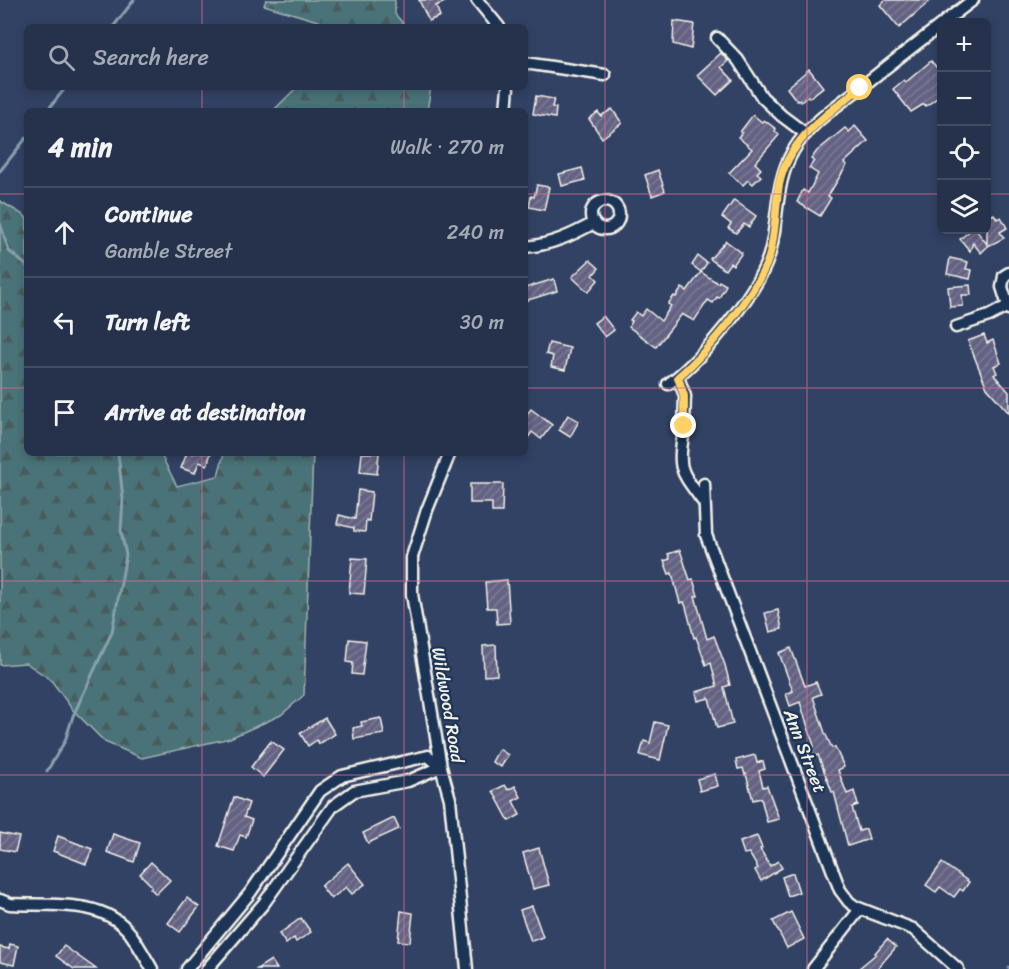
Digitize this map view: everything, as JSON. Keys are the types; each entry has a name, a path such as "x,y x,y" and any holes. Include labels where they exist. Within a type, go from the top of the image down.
{"street":[{"path":"477,0 497,24"},
{"path":"949,18 972,0"},
{"path":"668,384 698,360 763,272 772,246 780,183 794,150 806,134 836,106 937,28"},
{"path":"717,38 738,60 762,97 806,134"},
{"path":"528,63 605,75"},
{"path":"506,108 508,90"},
{"path":"528,247 569,237 594,223"},
{"path":"956,327 1009,307 1002,287 1004,276 1009,273"},
{"path":"678,377 684,396 681,470 705,503"},
{"name":"Wildwood Road","path":"449,456 427,510 412,557 412,594 441,767 450,799 467,969"},
{"name":"Ann Street","path":"704,484 706,534 837,883 844,896 860,909 913,929 958,969"},
{"path":"187,969 250,893 320,791 342,776 428,756 441,767 408,781 354,791 333,806 264,903 207,969"},
{"path":"300,820 315,831"},
{"path":"250,893 264,903"},
{"path":"0,900 10,904 86,907 105,913 128,931 152,969"},
{"path":"813,969 860,909"}],"green space":[{"path":"266,0 395,0 395,14 403,24 328,24 264,5"},
{"path":"294,90 430,90 428,108 276,108"},
{"path":"0,201 24,215 24,456 162,456 177,486 218,476 223,456 313,456 304,695 281,715 230,738 142,758 105,742 72,709 51,680 26,663 0,665"}],"building":[{"path":"419,0 449,0 436,6 440,16 429,21"},
{"path":"885,0 931,0 899,28 880,5"},
{"path":"674,21 694,24 691,49 673,44"},
{"path":"721,53 728,61 721,67 733,80 717,95 697,75"},
{"path":"931,61 937,68 937,98 926,106 924,104 911,112 893,89 904,80 906,82"},
{"path":"809,69 823,87 809,98 808,96 801,102 797,101 787,88"},
{"path":"536,96 554,99 552,107 556,108 555,118 533,114"},
{"path":"612,109 622,123 602,138 589,119 598,112 601,116"},
{"path":"753,115 776,129 779,135 755,163 761,169 757,173 761,176 753,184 748,180 743,185 729,173 752,149 738,137"},
{"path":"855,126 868,141 844,163 847,165 828,196 831,198 820,216 797,202 803,190 808,193 818,174 809,168 814,161 811,159 817,151 845,128 849,132"},
{"path":"582,168 585,180 562,186 559,174"},
{"path":"658,170 665,191 652,196 645,175"},
{"path":"537,185 549,187 544,210 529,207 531,196 534,197"},
{"path":"734,200 756,216 749,227 744,224 736,233 728,228 731,224 722,217"},
{"path":"994,214 997,219 1001,217 1007,228 1000,232 1004,238 988,246 981,253 973,243 970,251 960,239 966,234 979,234 987,244 987,234 991,234 991,216"},
{"path":"726,241 742,253 733,265 730,263 725,270 710,259"},
{"path":"698,256 707,263 701,272 692,265"},
{"path":"950,258 968,262 966,269 972,270 970,279 947,274"},
{"path":"590,260 599,268 593,275 598,280 588,292 572,277"},
{"path":"701,272 718,283 719,281 726,285 719,298 717,297 713,303 708,300 694,321 682,314 656,347 629,327 632,321 630,320 636,312 641,316 646,309 661,321 671,306 668,304 674,296 676,297 682,288 687,291"},
{"path":"554,279 557,291 528,300 528,287"},
{"path":"970,285 971,295 962,295 963,306 950,307 948,287"},
{"path":"603,316 614,330 605,337 594,323"},
{"path":"984,335 987,343 993,340 1001,363 994,366 997,373 994,375 1009,392 1009,413 987,388 968,341"},
{"path":"549,343 570,348 565,370 551,367 553,356 546,354"},
{"path":"531,409 552,425 541,439 532,432 528,438 528,413"},
{"path":"568,415 579,421 570,437 559,430"},
{"path":"186,456 210,456 207,465 199,462 195,473 181,468"},
{"path":"362,456 379,456 377,474 360,472"},
{"path":"470,484 503,484 502,512 492,512 492,503 470,503"},
{"path":"358,490 372,492 369,521 366,520 365,532 354,531 354,528 337,524 339,515 355,519"},
{"path":"680,550 690,580 693,579 698,596 695,596 707,639 714,636 725,665 730,685 724,687 733,724 717,728 709,698 698,701 696,692 717,686 711,663 706,665 696,637 694,638 684,602 680,603 672,573 669,574 664,561 670,559 668,554"},
{"path":"352,558 367,559 364,594 349,593"},
{"path":"507,580 510,623 497,624 496,608 487,608 485,582"},
{"path":"778,610 782,629 770,632 765,613"},
{"path":"349,639 366,641 362,675 352,674 353,663 347,662"},
{"path":"496,645 497,675 484,676 483,646"},
{"path":"791,648 805,686 816,682 821,694 813,697 825,733 832,748 835,747 844,767 838,770 847,794 854,791 858,805 852,807 859,831 866,829 869,839 848,846 834,792 832,792 818,755 812,757 809,748 814,746 800,702 790,706 786,694 793,691 779,653"},
{"path":"325,718 335,734 319,744 317,740 308,746 300,733"},
{"path":"381,718 384,734 354,739 353,728 362,726 361,722"},
{"path":"655,722 668,725 660,760 640,755 644,741 650,743"},
{"path":"271,741 284,750 263,777 251,767"},
{"path":"499,749 508,755 501,767 492,762"},
{"path":"755,755 757,763 763,761 765,769 759,771 763,787 767,786 779,819 767,822 761,798 753,800 746,774 743,768 738,769 736,760"},
{"path":"715,774 718,786 700,791 697,779"},
{"path":"505,785 508,790 515,786 521,797 513,801 520,815 509,821 493,791"},
{"path":"234,797 249,803 244,817 252,820 246,837 240,835 234,851 218,846"},
{"path":"394,818 399,829 368,843 363,833"},
{"path":"0,833 19,837 15,852 0,849"},
{"path":"113,834 140,843 134,862 107,852"},
{"path":"58,836 92,849 86,864 53,851"},
{"path":"757,836 762,848 760,849 770,866 778,861 782,868 761,881 755,870 758,868 749,853 744,854 740,842"},
{"path":"539,848 549,885 533,889 523,853"},
{"path":"151,862 170,880 156,894 150,888 152,886 140,874"},
{"path":"348,863 365,884 352,894 346,887 331,899 321,886"},
{"path":"942,863 969,882 963,891 960,889 954,897 940,887 936,892 926,885"},
{"path":"793,873 799,892 788,896 782,877"},
{"path":"187,898 199,907 180,932 168,923"},
{"path":"532,906 543,937 531,941 520,910"},
{"path":"401,911 413,913 410,942 398,941"},
{"path":"791,912 804,939 787,948 773,921"},
{"path":"301,918 311,932 296,942 294,938 286,944 279,934"},
{"path":"887,939 896,947 877,969 858,969 876,954"},
{"path":"10,944 18,946 14,965 0,962 0,947 9,949"},
{"path":"64,946 96,969 74,969 56,956"},
{"path":"271,960 277,969 257,969"}],"waterway":[{"path":"115,24 134,0"},
{"path":"49,108 64,90"},
{"path":"0,171 24,141"},
{"path":"0,223 9,251 24,264"},
{"path":"47,771 65,741 73,716 112,632 126,555 121,531 123,499 118,456"}],"route":[{"path":"684,426 684,396 678,377 698,360 763,272 772,246 780,183 794,150 812,126 860,88"}]}
